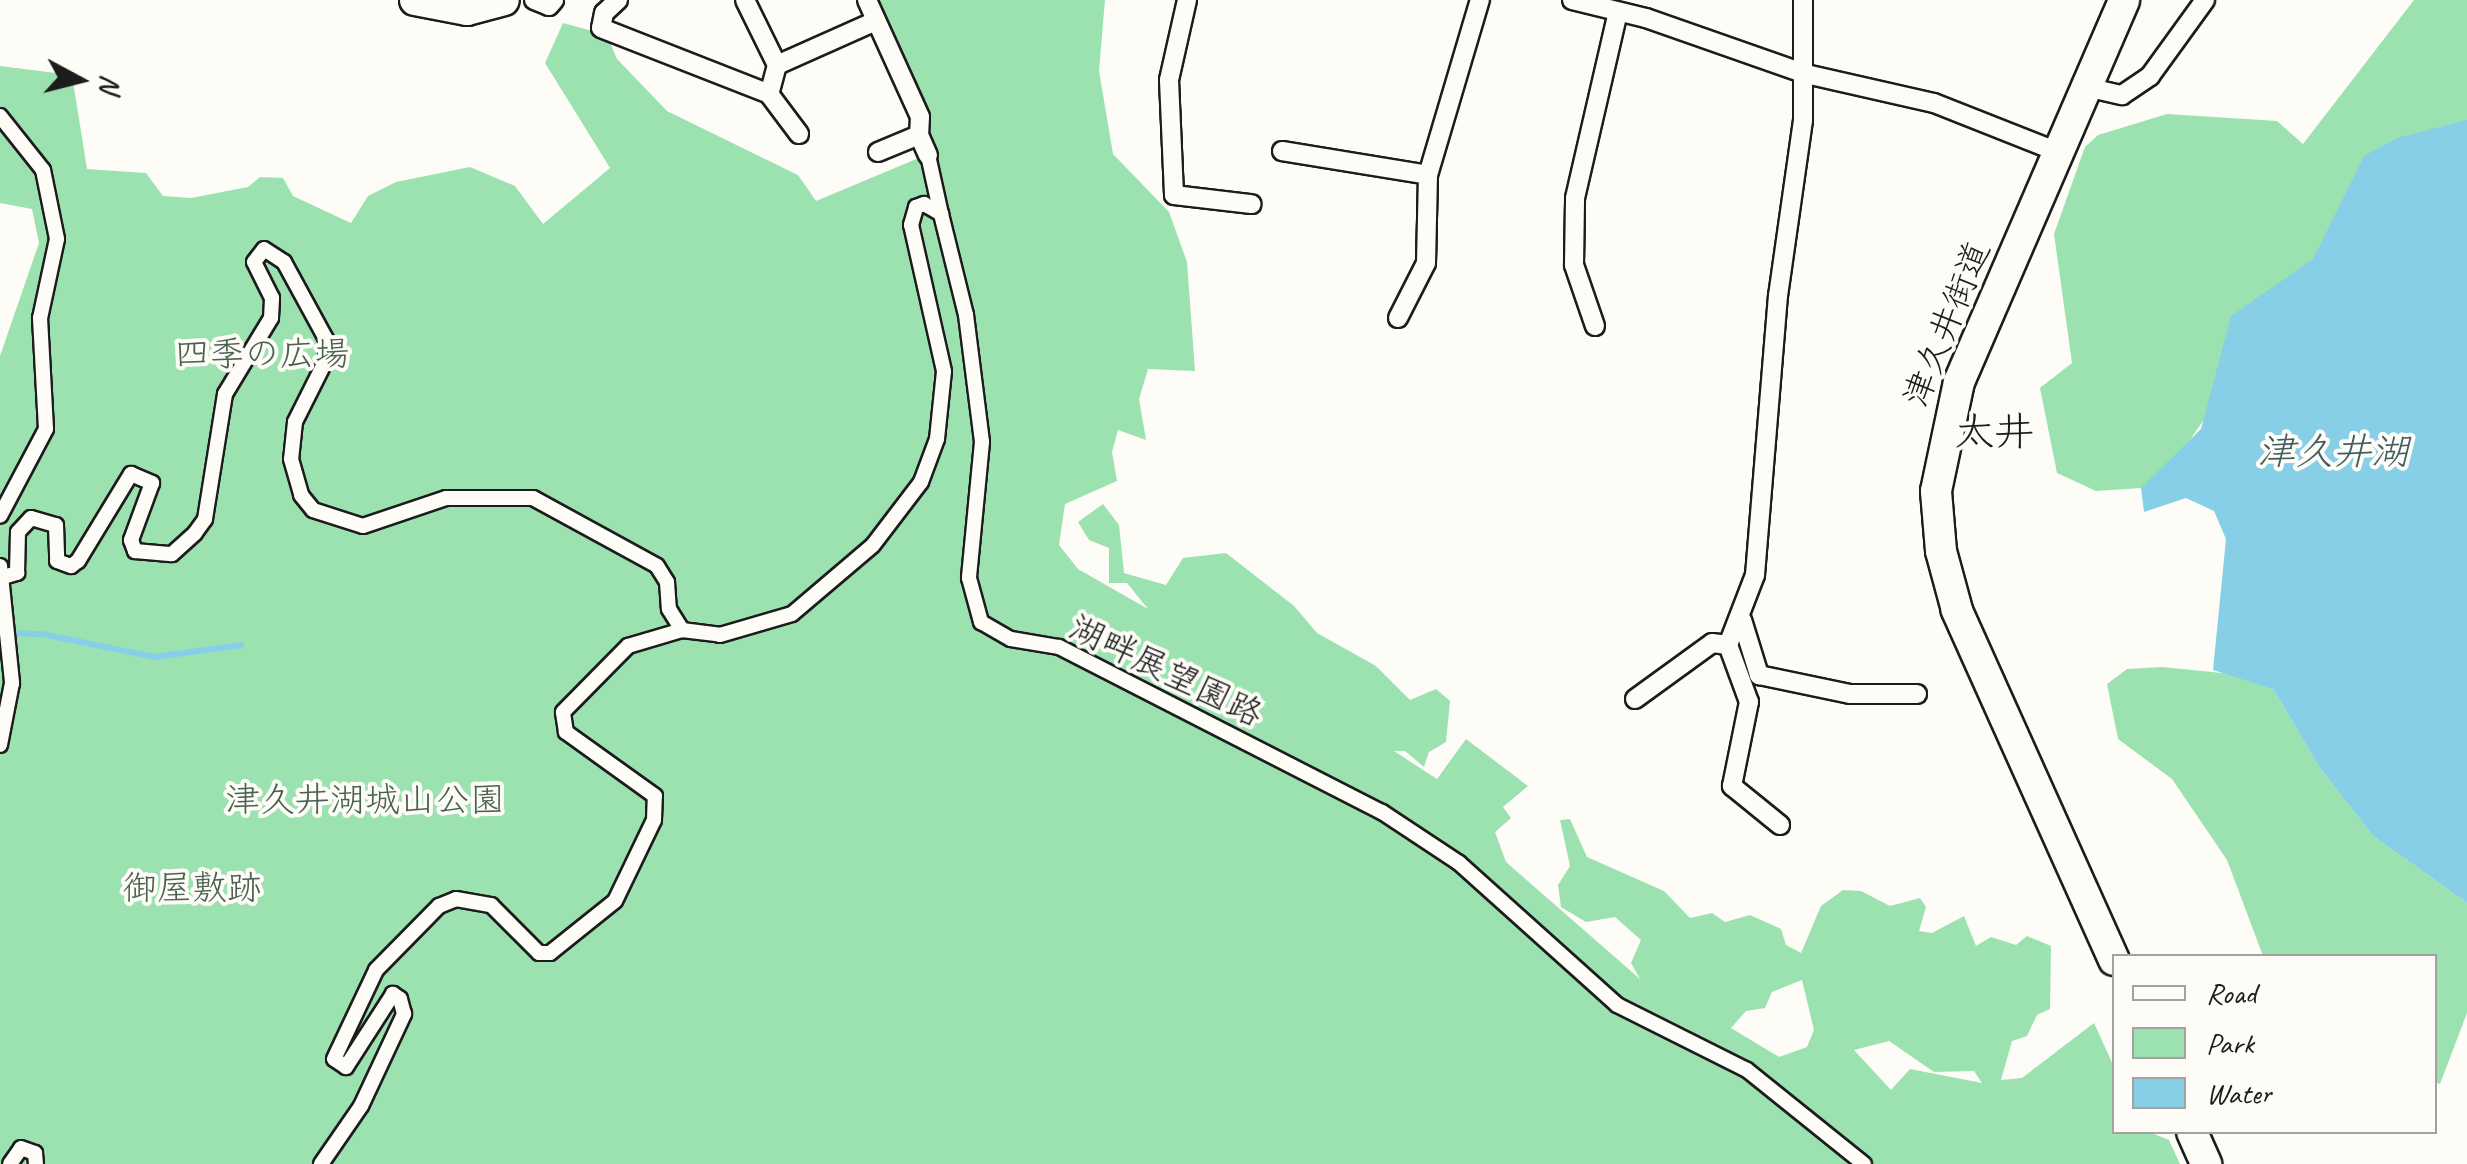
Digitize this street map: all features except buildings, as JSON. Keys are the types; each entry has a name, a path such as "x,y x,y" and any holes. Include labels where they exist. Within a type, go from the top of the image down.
{"main road":[{"path":"415,0 467,10 504,0"},
{"name":"津久井街道","path":"2112,956 1963,624 1937,522 1936,472 1949,411 2124,0"},
{"path":"2193,1134 2206,1164"}],"street":[{"path":"534,0 548,6 554,0"},
{"path":"618,0 604,13 601,28 769,94 799,134"},
{"path":"745,0 777,65 769,94"},
{"path":"866,0 920,117 918,134 928,155 940,209"},
{"path":"1187,0 1169,80 1174,195 1251,204"},
{"path":"1398,318 1426,263 1428,175 1480,0"},
{"path":"1572,0 1618,12 1648,9 1806,74 1934,103 2058,152"},
{"path":"1780,825 1732,786 1748,702 1728,645 1742,620 1755,575 1778,296 1806,74 1804,0"},
{"path":"2086,87 2122,94 2150,76 2205,0"},
{"path":"1595,326 1574,266 1575,198 1618,12"},
{"path":"777,65 876,21"},
{"path":"0,116 44,170 57,239 40,318 46,428 0,516"},
{"path":"878,152 918,134"},
{"path":"1282,151 1428,175"},
{"path":"321,1164 361,1106 404,1014 400,999 393,994 346,1066 334,1059 376,970 423,923 456,899 491,905 528,947 550,953 609,907 620,890 654,820 655,796 560,723 562,712 622,652 682,630 720,634 792,614 873,545 921,482 937,440 944,371 911,226 916,208 940,209"},
{"name":"湖畔展望園路","path":"940,209 966,316 980,424 969,578 981,622 1012,639 1058,647 1382,812 1460,863 1618,1004 1747,1070 1864,1164"},
{"path":"0,744 11,704 10,610 2,571 17,573 18,532 31,518 56,525 57,561 71,566 131,474 152,483 130,540 135,551 172,554 195,533 207,507 225,394 271,318 272,298 254,262 264,249 284,262 326,342 326,360 295,422 291,459 301,495 330,520 363,526 446,498 533,498 568,521 657,566 667,582 669,610 682,630"},
{"path":"1742,620 1760,675 1850,694 1917,694"},
{"path":"1635,699 1712,644 1728,645"},
{"path":"620,890 636,899"},
{"path":"10,1164 22,1148 35,1153 36,1164"}],"green space":[{"name":"津久井湖城山公園","path":"876,0 1105,0 1099,71 1113,154 1169,212 1187,262 1195,371 1148,369 1139,399 1146,440 1118,430 1112,452 1117,481 1065,504 1059,545 1078,569 1148,609 1127,583 1109,583 1109,548 1089,540 1078,522 1103,504 1119,525 1124,573 1166,585 1183,558 1226,553 1294,606 1317,633 1376,666 1410,700 1436,689 1450,701 1446,742 1429,752 1424,767 1405,751 1394,751 1437,779 1466,739 1528,786 1503,807 1511,818 1495,832 1506,862 1640,979 1631,963 1641,940 1615,917 1586,922 1561,907 1558,885 1570,866 1560,820 1570,819 1587,857 1664,891 1690,918 1712,913 1725,922 1750,915 1781,929 1786,945 1801,953 1821,906 1843,890 1861,891 1890,906 1920,898 1926,907 1919,931 1932,933 1964,916 1976,946 1991,937 2016,945 2027,936 2051,946 2050,1009 2037,1015 2027,1036 2012,1041 2001,1080 2022,1078 2094,1023 2112,1063 2112,1134 2154,1134 2169,1140 2180,1164 0,1164 0,356 39,243 32,209 0,203 0,66 72,75 87,169 146,173 163,196 191,198 248,187 260,177 283,178 293,196 351,223 368,196 396,182 470,167 515,186 543,224 610,168 545,63 563,23 607,35 617,59 667,111 798,175 816,201 933,152 926,135 930,121","holes":["1802,980 1814,1030 1807,1047 1779,1057 1731,1028 1746,1011 1765,1008 1772,992","1889,1041 1934,1072 1974,1071 1982,1083 1910,1069 1891,1090 1854,1050"]},
{"path":"2414,0 2467,0 2467,125 2312,264 2167,473 2141,488 2096,491 2057,473 2040,388 2072,363 2054,234 2085,147 2098,135 2167,114 2277,121 2303,144"},
{"path":"2162,667 2242,675 2273,689 2320,768 2373,836 2467,903 2467,1013 2440,1084 2437,954 2262,954 2227,860 2172,779 2118,739 2107,684 2127,669"}],"water":[{"name":"津久井湖","path":"2467,120 2467,903 2373,836 2320,768 2273,689 2213,670 2226,539 2214,511 2186,498 2144,512 2141,488 2201,429 2231,316 2313,259 2364,156 2397,138"}],"waterway":[{"path":"0,633 42,634 154,657 241,645"}],"district":[{"name":"太井","path":"1994,432"}],"park label":[{"name":"四季の広場","path":"262,354"},
{"name":"御屋敷跡","path":"192,888"}]}
